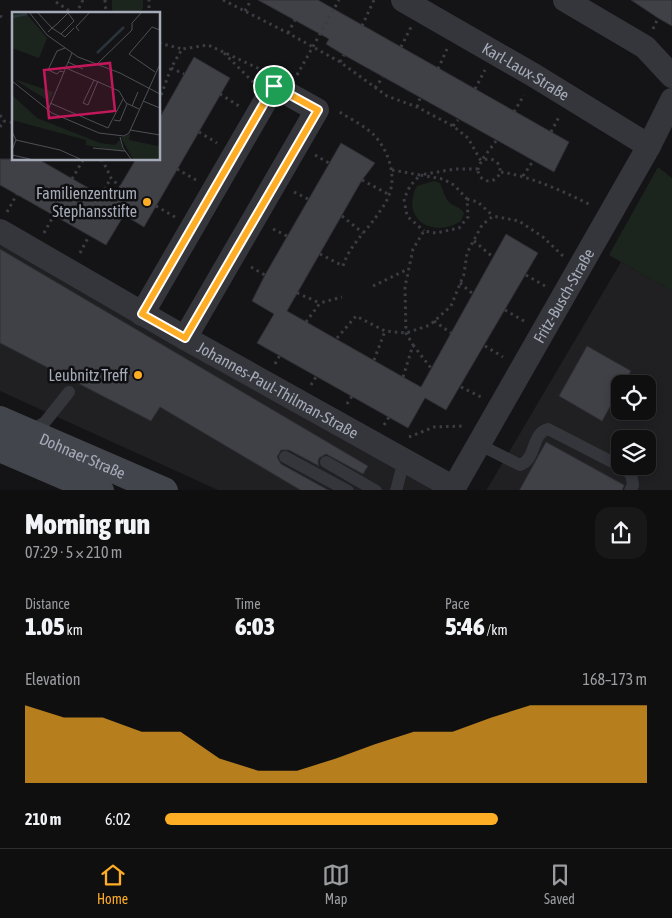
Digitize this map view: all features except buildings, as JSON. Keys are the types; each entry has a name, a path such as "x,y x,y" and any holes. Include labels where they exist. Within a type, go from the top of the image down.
{"main road":[{"name":"Dohnaer Straße","path":"0,420 164,490"},
{"name":"Dohnaer Straße","path":"0,448 100,490"}],"street":[{"name":"Karl-Laux-Straße","path":"403,0 535,76 649,146"},
{"path":"565,0 645,47 672,76"},
{"path":"142,314 276,92 318,110 185,338"},
{"name":"Fritz-Busch-Straße","path":"453,489 649,146 672,100"},
{"name":"Johannes-Paul-Thilman-Straße","path":"4,221 142,314 453,489"}],"lane":[{"path":"27,433 45,422 69,392"},
{"path":"484,435 520,465 526,463 532,454 539,435 543,430 548,429 618,465 631,474 633,486 630,490"},
{"path":"284,457 348,490"},
{"path":"396,490 404,460"},
{"path":"326,462 376,490"}],"path":[{"path":"76,12 83,0"},
{"path":"223,0 340,62 387,96 416,107 453,126 468,138 481,161"},
{"path":"245,11 251,0"},
{"path":"276,92 312,47 339,0"},
{"path":"362,26 374,0"},
{"path":"56,2 72,12"},
{"path":"288,33 295,20"},
{"path":"160,43 182,49 208,45 222,50 267,72 276,92"},
{"path":"160,98 171,68 182,49"},
{"path":"222,50 276,92"},
{"path":"340,62 344,55"},
{"path":"171,68 184,74"},
{"path":"375,88 382,77"},
{"path":"416,107 420,98"},
{"path":"318,110 336,109 374,135 385,153 392,170 390,195 345,260 344,266 320,254"},
{"path":"0,116 4,121 12,123"},
{"path":"453,126 458,120"},
{"path":"0,127 4,121"},
{"path":"481,161 492,158 500,165 501,172 498,178 488,182 480,177 477,169 481,161 496,140"},
{"path":"72,179 82,160"},
{"path":"102,160 111,178 120,187"},
{"path":"523,176 533,161"},
{"path":"467,199 468,217 460,228 436,233 424,231 407,216 404,199 410,186 420,175 455,169 477,169"},
{"path":"392,170 443,179 454,185 467,199 478,202 493,216 519,221 543,237 577,270"},
{"path":"501,172 523,176 561,190 610,215"},
{"path":"101,195 111,178"},
{"path":"362,180 390,195"},
{"path":"4,221 17,194"},
{"path":"45,231 54,216"},
{"path":"342,216 363,233"},
{"path":"337,338 356,316 385,331 406,333 430,325 451,306 464,274 468,253 482,225 493,216"},
{"path":"424,231 413,249 405,287 406,333 413,345 432,368"},
{"path":"82,250 89,236"},
{"path":"474,241 494,258"},
{"path":"374,286 409,269"},
{"path":"460,283 473,294"},
{"path":"297,293 320,303"},
{"path":"306,322 320,303 342,297"},
{"path":"505,310 520,319"},
{"path":"434,321 451,333"},
{"path":"374,360 385,331"},
{"path":"403,377 413,345"},
{"path":"485,346 500,355"},
{"path":"273,366 280,355"},
{"path":"461,387 476,395"},
{"path":"347,404 352,396"},
{"path":"385,424 389,417"},
{"path":"383,448 434,427 484,435"}],"shaded area":[{"path":"112,0 143,0 141,12 113,12"},
{"path":"658,167 672,178 672,291 609,255"},
{"path":"434,181 440,183 448,201 464,213 461,221 439,228 421,222 416,216 412,207 417,186"},
{"path":"0,231 452,490 218,490 0,391"},
{"path":"621,262 672,291 672,490 487,490"}],"place":[{"name":"Familienzentrum Stephansstifte","path":"147,202"},
{"name":"Leubnitz Treff","path":"138,375"}],"route":[{"path":"274,86 318,110 185,338 142,314 274,86"}]}
